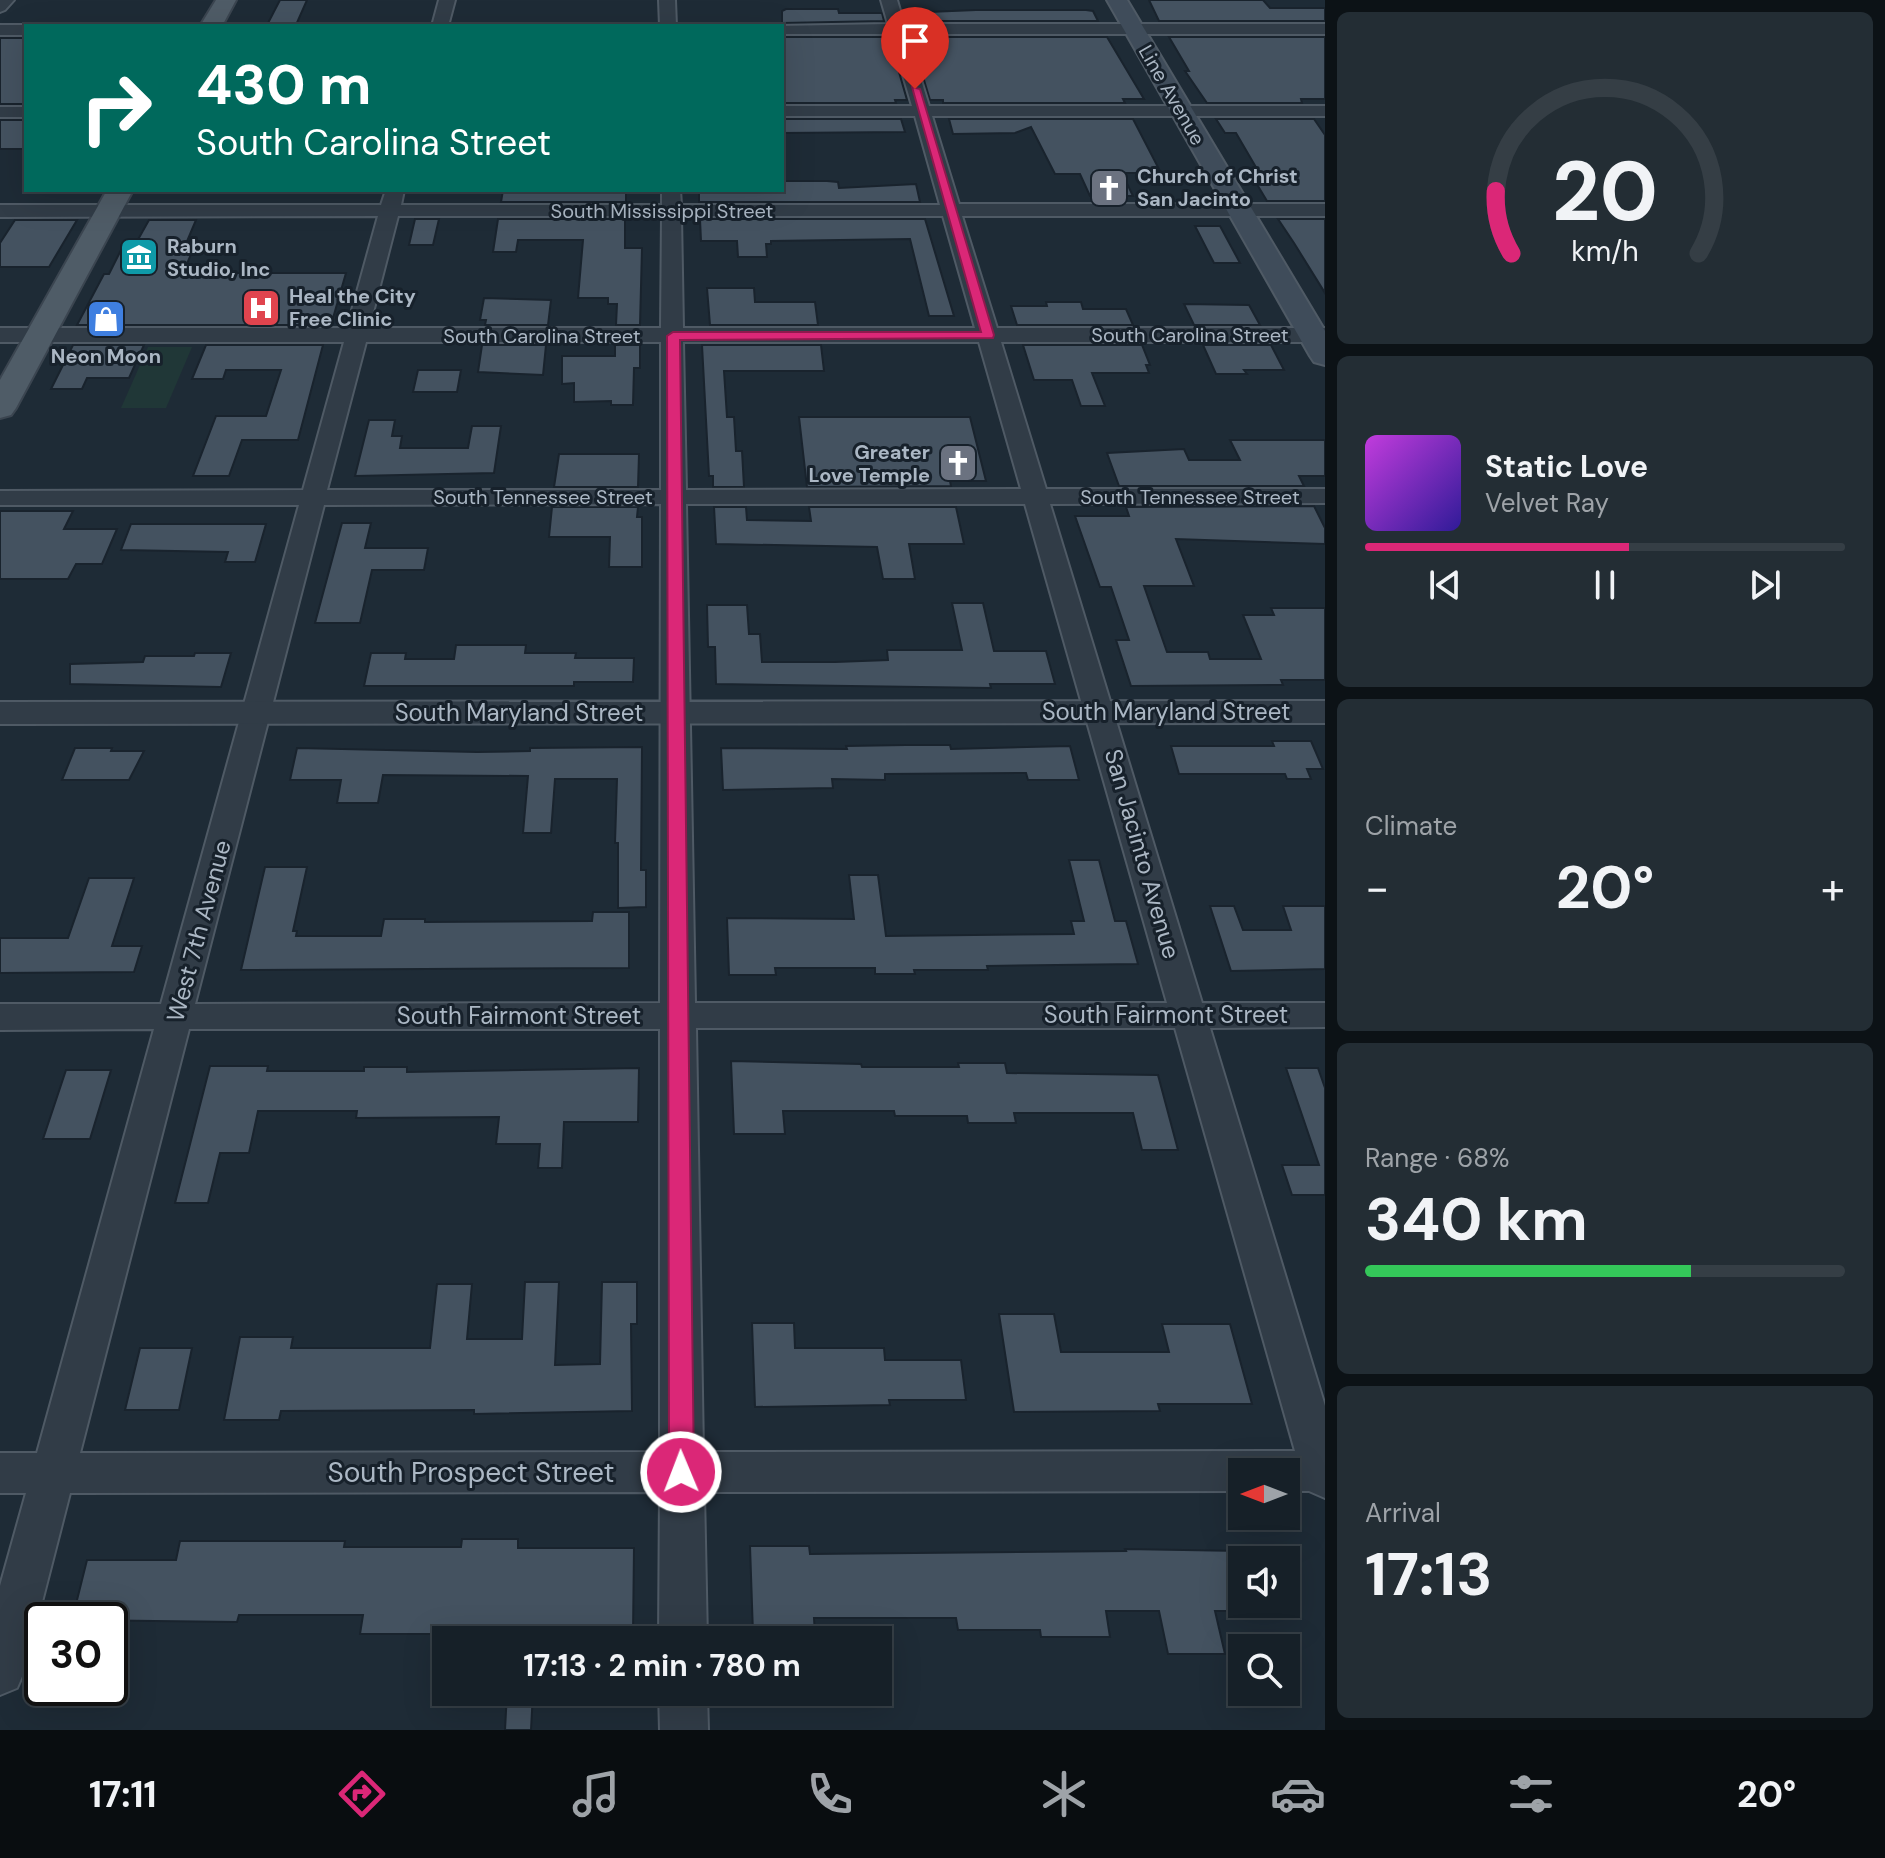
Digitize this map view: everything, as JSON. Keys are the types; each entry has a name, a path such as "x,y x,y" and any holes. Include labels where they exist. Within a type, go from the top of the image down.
{"main road":[{"path":"212,24 226,0"},
{"name":"Line Avenue","path":"1117,0 1321,342"},
{"path":"0,408 114,201"}],"street":[{"path":"0,7 6,0"},
{"path":"441,24 447,0"},
{"path":"667,0 668,24"},
{"name":"San Jacinto Avenue","path":"889,0 1324,1473"},
{"path":"784,29 1325,29"},
{"path":"0,30 24,30"},
{"path":"784,111 1325,111"},
{"path":"0,112 24,112"},
{"path":"671,200 683,1626"},
{"name":"South Mississippi Street","path":"0,211 114,201 671,200 951,211 1325,210"},
{"name":"West 7th Avenue","path":"0,1672 392,201"},
{"name":"South Carolina Street","path":"0,335 988,335 1321,342"},
{"name":"South Tennessee Street","path":"0,498 1325,496"},
{"name":"South Maryland Street","path":"0,713 1325,712"},
{"name":"South Fairmont Street","path":"0,1017 1325,1015"},
{"name":"South Prospect Street","path":"0,1473 1324,1473"},
{"path":"683,1706 684,1730"}],"green space":[{"path":"148,347 192,347 166,408 121,408"}],"building":[{"path":"280,0 307,0 296,24 268,24"},
{"path":"1149,0 1263,0 1270,8 1325,8 1325,21 1159,21"},
{"path":"1086,10 1093,11 1098,21 906,21 904,13"},
{"path":"782,11 882,13 884,21 782,23"},
{"path":"784,37 889,37 907,100 895,100 896,103 784,103"},
{"path":"911,37 1107,37 1144,99 1123,99 1125,103 943,103 943,100 930,100"},
{"path":"1169,37 1325,37 1325,99 1301,99 1302,103 1207,103 1185,71 1189,71"},
{"path":"0,38 24,38 24,104 0,104"},
{"path":"784,119 901,119 905,132 784,133"},
{"path":"949,119 1133,119 1161,173 1122,173 1133,196 1090,196 1080,174 1055,174 1031,127 1015,133 953,134"},
{"path":"1216,119 1314,119 1325,135 1325,201 1267,201 1255,181 1264,181 1236,133 1225,133"},
{"path":"0,120 24,120 24,149 0,149"},
{"path":"784,181 827,181 838,182 839,188 916,184 920,202 699,202 699,192 784,192"},
{"path":"503,192 626,192 626,202 501,202"},
{"path":"415,219 439,219 433,245 409,245"},
{"path":"498,219 625,219 625,248 642,248 640,325 616,325 617,304 608,304 608,298 578,298 583,240 518,240 516,252 493,252"},
{"path":"700,219 925,219 954,316 929,316 910,239 771,241 771,244 766,244 767,257 738,257 737,241 701,241"},
{"path":"1278,219 1325,219 1325,293 1294,243"},
{"path":"15,220 77,220 49,267 0,267 0,243"},
{"path":"149,220 196,220 185,246 195,245 183,273 346,273 331,325 77,325 104,274 109,274 121,250 135,245"},
{"path":"1195,226 1220,226 1240,263 1214,263"},
{"path":"707,288 754,288 755,302 815,302 818,325 710,325"},
{"path":"484,298 551,300 548,325 485,325 486,320 480,320"},
{"path":"1046,302 1081,302 1083,309 1126,309 1133,325 1017,325 1011,306 1047,306"},
{"path":"1184,304 1249,305 1260,325 1194,325"},
{"path":"73,345 144,345 129,378 87,378 82,389 51,389"},
{"path":"206,345 323,345 298,440 242,440 229,476 193,476 216,416 266,416 281,370 226,370 223,379 192,379"},
{"path":"482,345 546,345 543,375 478,372"},
{"path":"615,345 640,345 640,368 634,368 633,405 611,405 611,401 574,402 574,383 562,384 562,356 615,356"},
{"path":"702,345 821,345 824,371 724,371 727,417 734,417 736,451 742,451 744,487 713,487 713,476 709,476"},
{"path":"1023,345 1142,345 1150,365 1146,365 1149,373 1092,373 1105,406 1081,406 1072,380 1034,380"},
{"path":"1203,345 1271,345 1284,370 1216,374"},
{"path":"418,370 461,370 457,392 413,392"},
{"path":"799,417 970,417 986,481 950,481 951,486 807,487"},
{"path":"369,420 395,420 392,436 402,436 400,448 468,448 472,426 501,426 494,473 355,476"},
{"path":"1230,440 1325,440 1325,476 1299,476 1304,486 1119,486 1107,453 1184,449 1189,460 1240,460"},
{"path":"559,454 639,454 638,487 554,487"},
{"path":"1314,506 1325,528 1325,544 1176,539 1194,586 1144,586 1167,652 1208,652 1210,659 1261,659 1243,615 1274,615 1271,608 1325,608 1325,680 1281,680 1283,685 1131,686 1116,640 1129,640 1111,587 1100,587 1075,516 1129,516 1126,507"},
{"path":"552,507 638,507 637,517 642,517 642,567 609,567 610,537 549,537"},
{"path":"714,507 746,507 747,520 811,521 809,507 956,507 964,544 909,544 915,579 883,579 877,547 716,544"},
{"path":"0,511 73,511 64,529 117,529 102,564 76,564 68,579 0,579"},
{"path":"342,523 371,523 365,548 428,548 424,570 372,570 360,623 315,623"},
{"path":"131,524 266,524 255,562 225,562 228,552 121,550"},
{"path":"952,603 983,603 994,651 1046,651 1055,684 990,684 991,688 716,684 715,647 708,647 707,605 747,605 749,634 760,634 762,662 835,662 888,660 887,650 962,650"},
{"path":"456,645 526,645 525,653 576,653 575,658 634,658 633,682 574,682 574,686 364,686 371,653 406,653 405,659 454,659"},
{"path":"195,653 231,653 221,687 70,684 70,664 143,662 145,656 194,656"},
{"path":"1272,741 1311,741 1323,769 1307,769 1311,779 1287,779 1285,774 1179,774 1171,746 1274,746"},
{"path":"950,745 951,749 1070,746 1079,780 1028,780 1026,773 885,774 885,780 832,779 833,788 723,790 721,748 847,749 846,746"},
{"path":"642,747 641,870 646,870 646,907 618,908 618,843 615,843 617,779 555,779 551,833 523,833 528,776 383,775 378,803 337,803 341,780 290,780 297,748 477,752"},
{"path":"75,748 144,751 129,780 62,780"},
{"path":"1069,860 1099,860 1115,921 1126,921 1138,964 987,966 988,970 914,970 915,974 875,974 875,968 775,968 776,975 729,975 727,918 854,919 849,875 878,875 886,936 1074,934 1071,921 1084,921"},
{"path":"265,867 307,867 293,931 297,931 296,936 381,936 384,919 425,919 425,922 592,921 593,912 629,912 629,968 241,970"},
{"path":"89,878 134,878 112,946 142,946 134,972 0,973 0,938 68,938"},
{"path":"1210,906 1234,906 1243,930 1291,930 1283,906 1325,906 1325,969 1231,971"},
{"path":"731,1061 861,1064 862,1067 959,1067 958,1063 1005,1063 1007,1073 1158,1075 1178,1150 1142,1150 1133,1113 1014,1113 1016,1123 968,1123 967,1116 895,1116 894,1111 783,1111 785,1134 734,1134"},
{"path":"210,1066 268,1066 267,1071 364,1071 364,1067 407,1067 407,1072 639,1068 638,1122 564,1122 562,1168 538,1168 540,1144 496,1144 499,1117 356,1118 357,1111 258,1111 249,1153 220,1153 208,1203 175,1203"},
{"path":"1286,1068 1318,1068 1325,1088 1325,1195 1292,1195 1282,1165 1319,1165"},
{"path":"66,1070 111,1070 90,1139 43,1139"},
{"path":"525,1282 559,1282 555,1365 600,1364 602,1282 637,1282 637,1324 631,1324 632,1411 474,1414 474,1410 281,1411 279,1420 224,1420 240,1337 293,1337 291,1348 430,1348 437,1284 472,1284 467,1339 522,1339"},
{"path":"999,1314 1054,1314 1061,1352 1169,1352 1162,1324 1230,1324 1252,1404 1158,1404 1160,1411 1014,1412"},
{"path":"752,1323 794,1323 795,1348 884,1348 885,1360 961,1360 966,1400 889,1400 890,1405 755,1407"},
{"path":"140,1348 192,1348 179,1410 125,1410"},
{"path":"462,1539 518,1539 518,1548 634,1548 633,1626 432,1626 432,1634 360,1634 363,1615 239,1615 237,1622 128,1621 128,1602 76,1602 87,1560 176,1560 180,1541 345,1541 344,1547 461,1547"},
{"path":"750,1546 809,1546 810,1554 1125,1549 1228,1551 1228,1611 1215,1611 1225,1654 1168,1654 1159,1611 1106,1611 1110,1637 1041,1637 1040,1630 958,1630 956,1618 814,1618 814,1626 753,1626"},
{"path":"506,1706 532,1706 531,1730 505,1730"}],"place":[{"name":"Church of Christ San Jacinto","path":"1109,188"},
{"name":"Raburn Studio, Inc","path":"139,257"},
{"name":"Heal the City Free Clinic","path":"261,308"},
{"name":"Neon Moon","path":"106,319"},
{"name":"Greater Love Temple","path":"958,463"}],"route":[{"path":"681,1472 673,336 988,335 915,89"}]}
